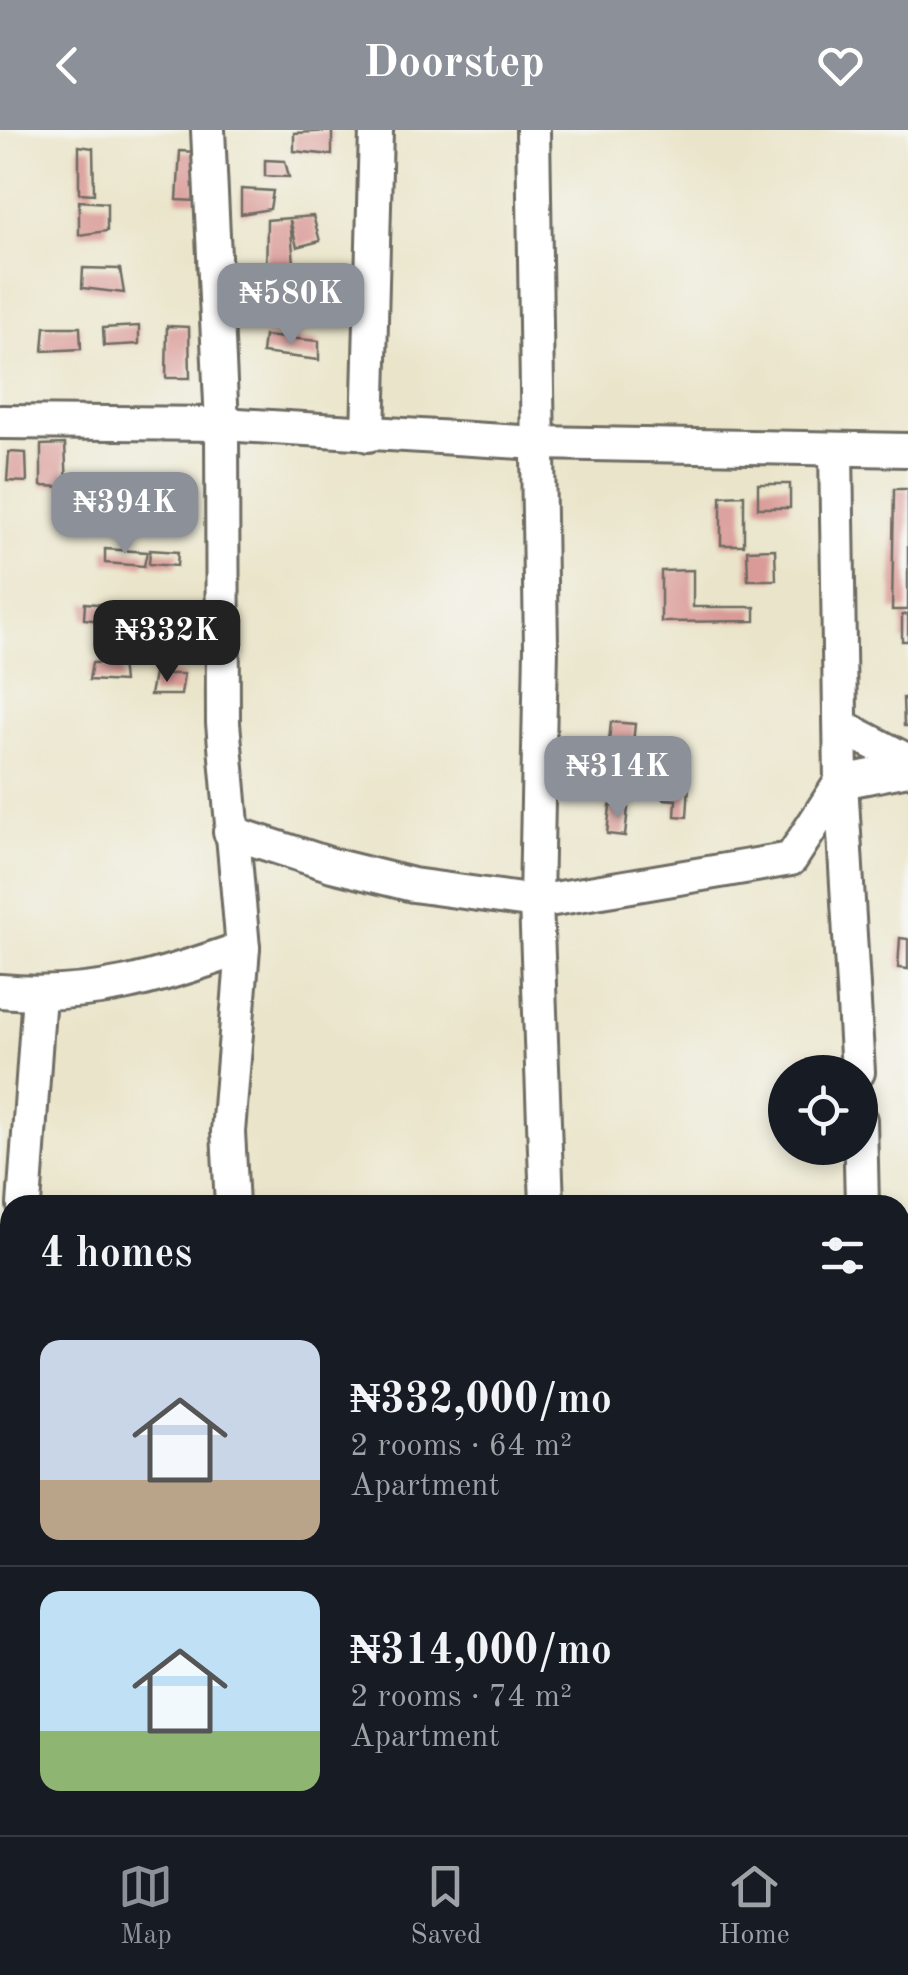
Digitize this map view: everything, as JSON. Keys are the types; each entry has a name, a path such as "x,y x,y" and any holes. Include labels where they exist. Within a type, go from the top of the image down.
{"street":[{"path":"208,130 222,424 223,723 230,832 244,948 228,1132 231,1195"},
{"path":"368,435 376,130"},
{"path":"533,130 540,647 536,902 548,1195"},
{"path":"0,422 222,424 538,443 908,450"},
{"path":"836,449 840,782 857,1055"},
{"path":"842,726 908,761"},
{"path":"230,832 397,881 536,902 791,859 840,782 908,769"},
{"path":"0,991 39,994 131,986 244,948"},
{"path":"25,1195 39,994"},
{"path":"861,1165 862,1195"}],"building":[{"path":"332,131 332,155 294,151 294,133"},
{"path":"79,146 93,148 94,194 79,193"},
{"path":"180,151 196,152 196,201 177,200"},
{"path":"265,160 285,161 289,177 265,176"},
{"path":"241,189 273,191 270,209 241,214"},
{"path":"79,201 107,203 107,231 79,235"},
{"path":"313,216 320,241 297,247 290,220 296,284 266,284 267,220"},
{"path":"83,268 120,269 124,293 82,288"},
{"path":"139,326 139,344 104,346 103,328"},
{"path":"167,326 189,327 190,378 166,378"},
{"path":"45,327 80,327 81,349 43,351"},
{"path":"264,336 319,341 319,360 262,353"},
{"path":"65,444 67,487 41,486 41,445"},
{"path":"9,452 26,453 27,482 7,481"},
{"path":"758,484 790,484 790,508 758,508"},
{"path":"894,489 908,489 908,610 892,610"},
{"path":"744,495 744,545 721,545 721,496"},
{"path":"126,496 140,498 140,509 125,510"},
{"path":"146,500 175,500 176,517 145,515"},
{"path":"105,549 147,552 144,566 105,563"},
{"path":"775,549 776,580 748,580 747,550"},
{"path":"150,550 178,552 177,566 149,564"},
{"path":"693,570 693,607 755,607 755,621 661,622 661,571"},
{"path":"85,603 118,606 117,623 84,619"},
{"path":"908,614 908,641 902,641 902,615"},
{"path":"121,662 123,682 89,680 92,663"},
{"path":"154,674 184,674 181,695 150,695"},
{"path":"903,698 908,698 908,726 904,726"},
{"path":"611,722 635,724 632,753 608,751"},
{"path":"665,783 689,785 687,817 675,816 676,800 664,799"},
{"path":"610,806 628,808 625,836 607,834"},
{"path":"900,938 908,939 908,969 898,968"}]}
